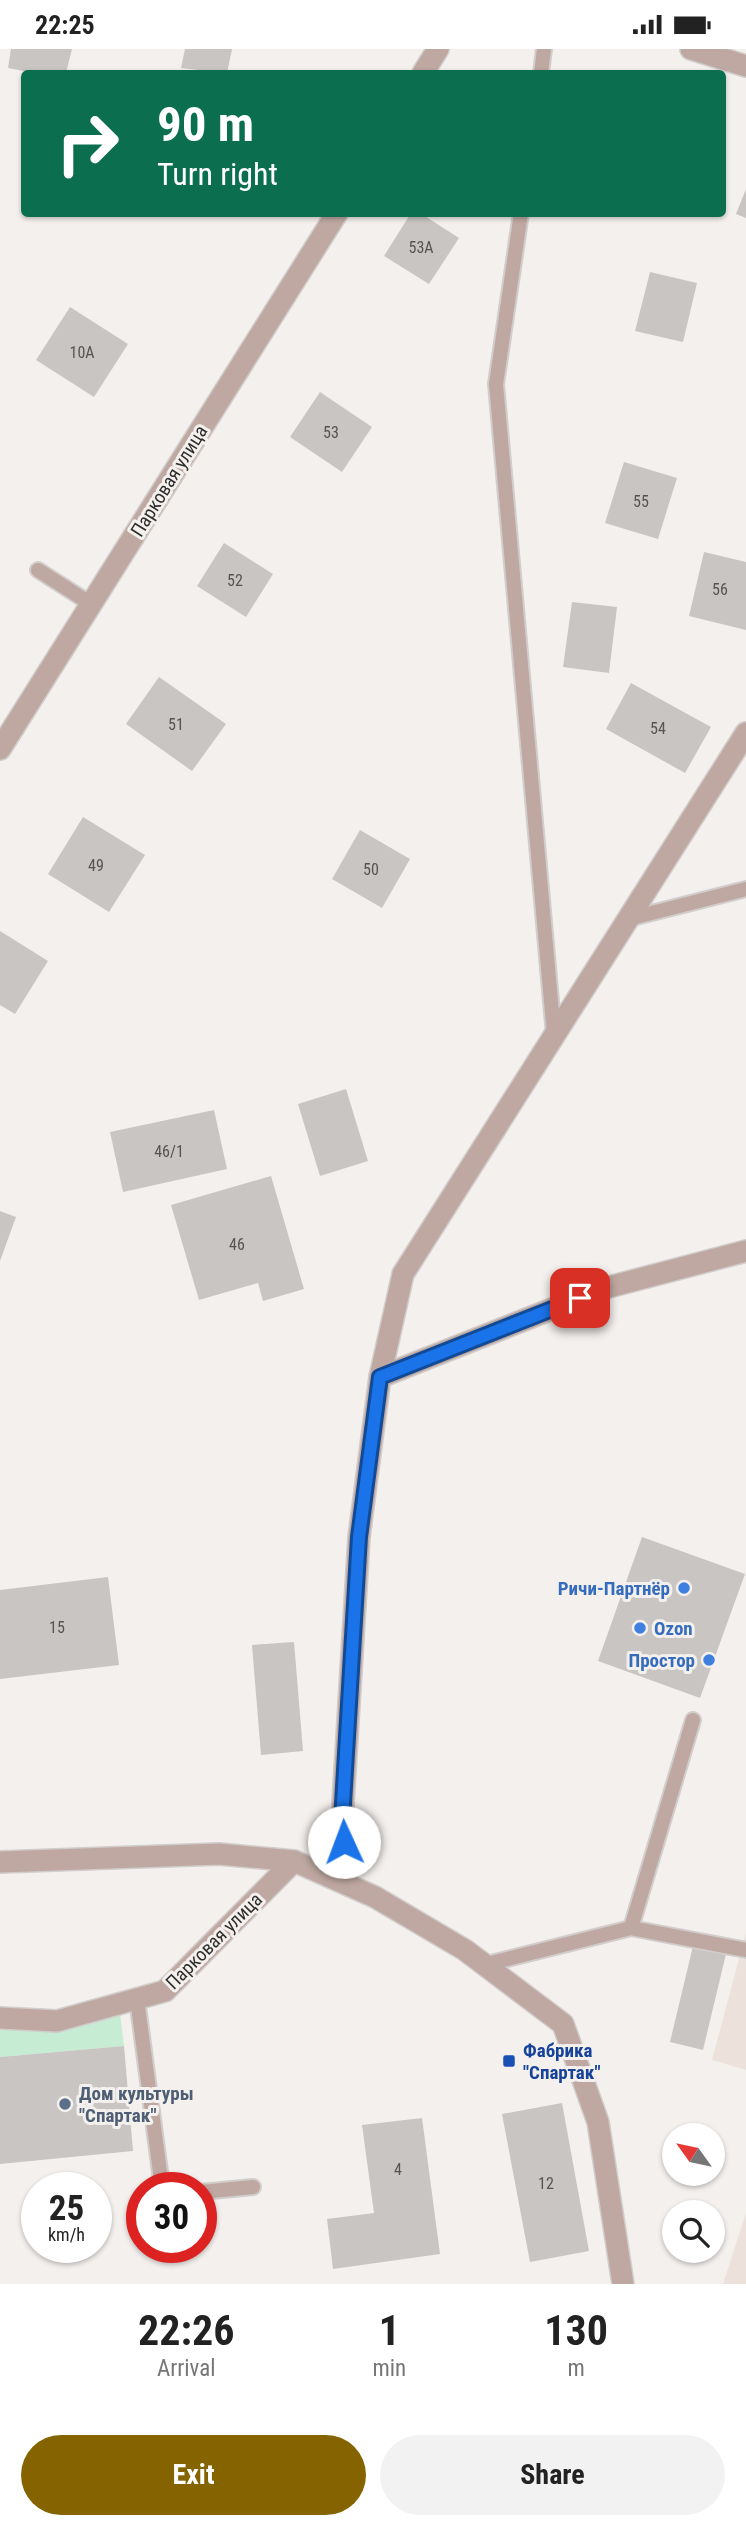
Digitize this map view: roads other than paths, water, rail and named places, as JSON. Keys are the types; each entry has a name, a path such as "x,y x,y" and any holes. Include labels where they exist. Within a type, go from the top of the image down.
{"street":[{"path":"691,49 746,66"},
{"path":"424,70 434,51"},
{"name":"Парковая улица","path":"0,749 334,217"},
{"path":"348,1885 342,1820 358,1551 380,1377 403,1273 746,733"},
{"path":"380,1377 605,1288 746,1251"},
{"path":"0,1862 219,1854 294,1861 375,1897 483,1965 563,2024 598,2122 623,2284"},
{"name":"Парковая улица","path":"0,2018 57,2021 165,1991 294,1861"}],"lane":[{"path":"541,70 544,49"},
{"path":"519,217 496,384 554,1035"},
{"path":"38,570 91,604"},
{"path":"628,919 746,889"},
{"path":"631,1928 693,1720"},
{"path":"483,1965 631,1928 746,1950"},
{"path":"138,1999 160,2172"},
{"path":"217,2190 253,2187"}],"place":[{"name":"Ричи-Партнёр","path":"684,1588"},
{"name":"Ozon","path":"640,1628"},
{"name":"Простор","path":"709,1660"},
{"name":"Фабрика \"Спартак\"","path":"509,2061"},
{"name":"Дом культуры \"Спартак\"","path":"65,2104"}]}
